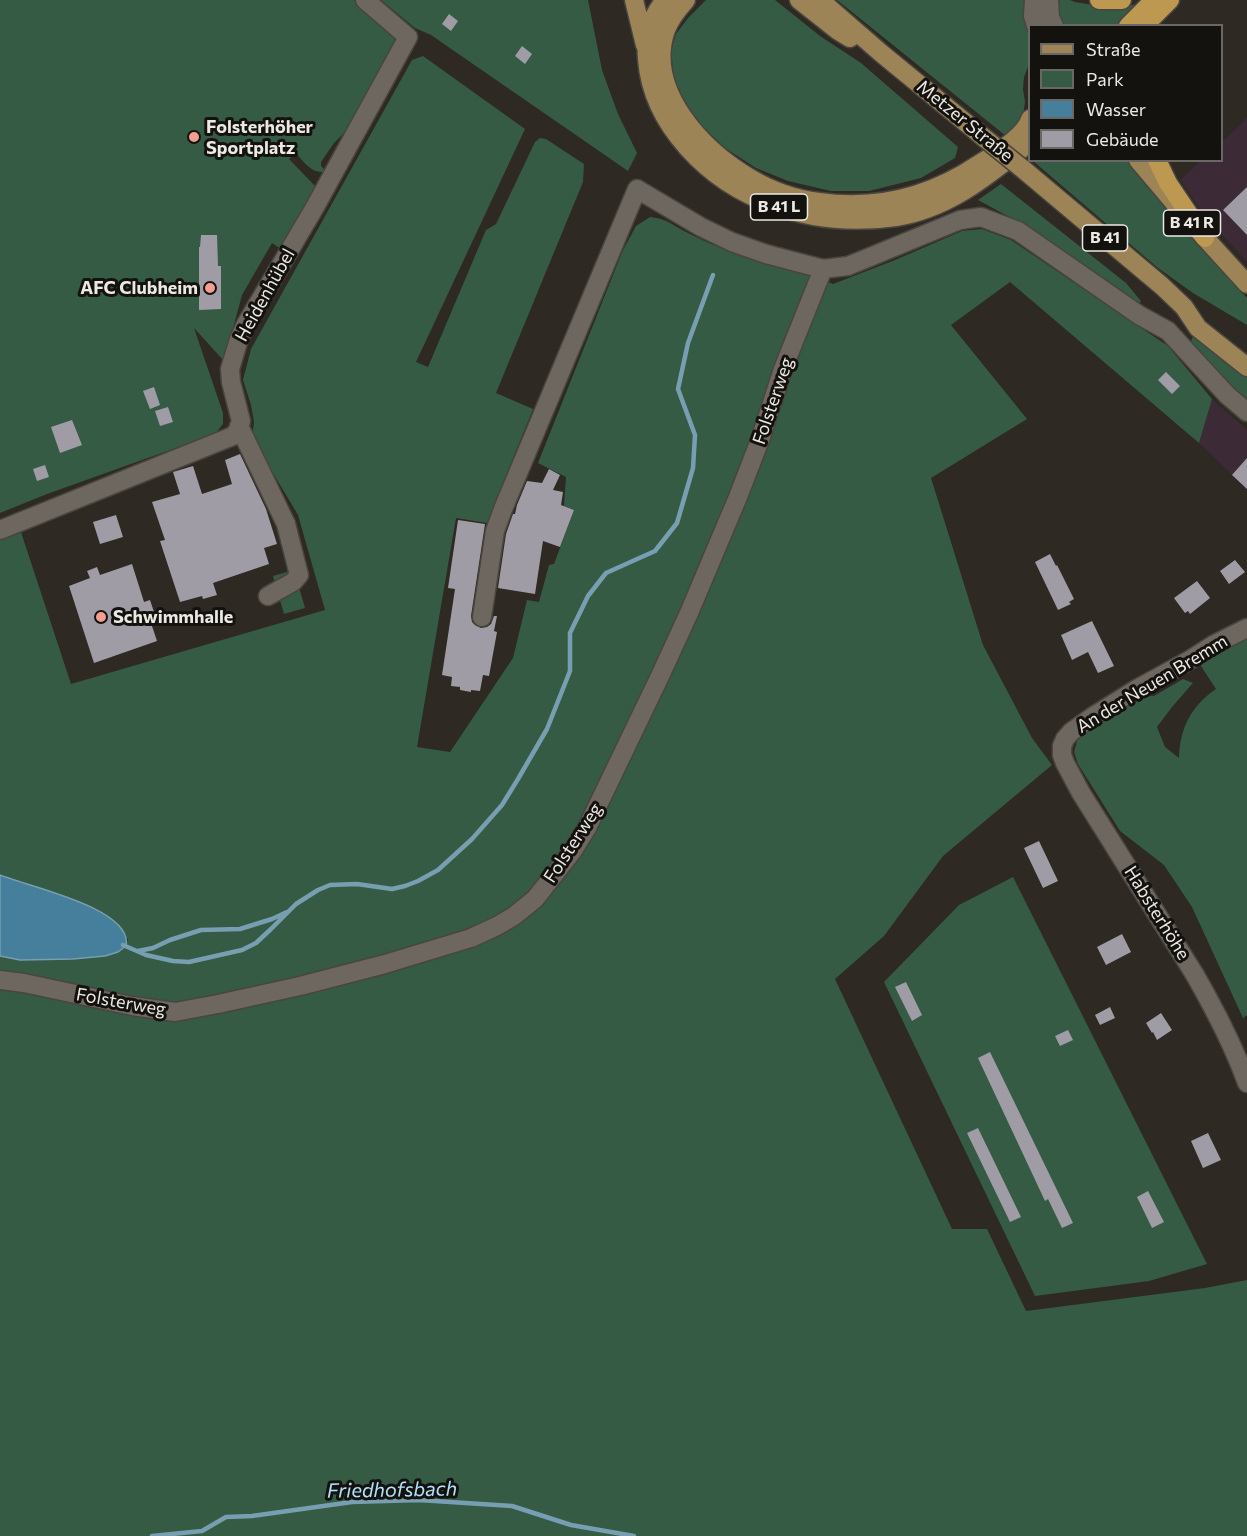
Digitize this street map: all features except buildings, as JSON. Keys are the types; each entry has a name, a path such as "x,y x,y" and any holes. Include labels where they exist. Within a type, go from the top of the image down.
{"highway":[{"path":"1099,0 1122,0"},
{"path":"1130,24 1154,0"},
{"path":"1146,24 1170,0"},
{"path":"1164,24 1168,16 1183,0"},
{"path":"1158,162 1168,183 1205,238"}],"main road":[{"path":"634,0 646,51"},
{"name":"B 41 L","path":"665,0 649,30 646,51 653,92 663,113 689,149 727,182 748,194 789,211 842,220 898,217 949,199 1003,165 1028,143"},
{"name":"B 41 L","path":"686,0 673,15 663,43 664,78 670,95 694,132 710,148 751,178 772,189 818,202 843,204 892,201 912,197 971,170 992,156 1028,124"},
{"name":"Metzer Straße","path":"799,0 854,41 881,53"},
{"name":"Metzer Straße","path":"820,0 1162,286 1184,307 1198,328 1247,367"},
{"name":"B 41 R","path":"1140,162 1247,284"},
{"name":"Metzer Straße","path":"1184,307 1205,318 1247,353"}],"street":[{"name":"Heidenhübel","path":"268,596 293,582 299,575 286,524 239,426 241,421 230,369 239,339 251,313 319,200 408,37 365,0"},
{"path":"1034,0 1033,16 1035,24"},
{"path":"1049,0 1050,17 1053,24"},
{"path":"482,617 495,531 637,189 700,227 732,242 765,254 823,268 849,266 960,220 981,217 1018,231 1139,315 1168,331 1227,395 1247,412"},
{"name":"Folsterweg","path":"0,980 132,1006 175,1012 300,986 471,938 514,916 535,899 566,860 587,828 680,633 746,477 783,369 823,268"},
{"path":"1168,331 1184,307"},
{"path":"0,530 233,436 239,426"},
{"name":"An der Neuen Bremm","path":"1062,746 1071,732 1092,717 1213,645 1247,628"},
{"name":"Habsterhöhe","path":"1062,746 1065,764 1081,793 1211,1002 1236,1052 1247,1083"}],"shaded area":[{"path":"1247,118 1247,262 1202,212 1180,180 1200,162 1223,162 1223,141"},
{"path":"1212,399 1247,430 1247,489 1199,443"}],"green space":[{"path":"0,0 354,0 399,40 352,125 334,143 321,162 325,170 319,172 311,169 296,153 289,159 318,189 281,249 272,243 242,295 224,361 194,328 223,413 223,424 215,434 0,513"},
{"path":"381,0 588,0 602,70 618,114 637,153 628,171 431,35 415,28"},
{"path":"706,0 775,0 820,36 861,63 958,147 955,158 921,178 869,191 831,191 788,181 756,168 725,148 699,123 685,104 674,79 671,50 676,34"},
{"path":"837,0 1029,0 1028,67 1024,77 1023,116 1006,136"},
{"path":"1055,0 1070,0 1099,6 1127,6 1142,3 1118,24 1061,24 1058,20"},
{"path":"423,56 525,129 416,362 428,367 486,230 496,224 535,142 540,138 546,139 584,164 583,182 496,393 533,409 487,523 456,518 417,747 450,752 513,658 527,600 539,602 549,565 554,564 574,510 564,506 566,477 538,463 623,250 636,226 650,217 666,221 702,240 739,255 833,284 962,231 982,229 1011,240 1168,346 1212,399 1199,443 1010,282 951,325 1027,419 931,478 983,645 1032,738 1052,765 943,856 884,936 835,979 952,1229 987,1229 1026,1311 1205,1288 1247,1280 1247,1536 0,1536 0,956 20,960 105,956 118,952 126,946 128,939 60,894 0,875 0,537 20,529 71,684 325,610 298,515 252,438 254,422 243,380 251,349 412,60"},
{"path":"1034,162 1128,162 1247,298 1247,325 1193,293 1158,268"},
{"path":"1001,184 1126,283 1141,301 1137,305 1022,224 978,200"},
{"path":"1196,334 1247,372 1247,404 1196,350 1191,342"},
{"path":"294,570 305,608 284,614 273,576"},
{"path":"1238,637 1241,642 1247,638 1247,1015 1243,1018 1192,907 1164,865 1120,831 1078,764 1074,752 1078,738 1095,722 1141,695 1154,696 1183,679 1193,683 1157,727 1165,747 1179,758 1188,719 1200,703 1216,689 1200,662"},
{"path":"1013,877 1207,1264 1149,1281 1035,1296 884,982 959,905"}],"water":[{"path":"0,875 76,900 97,910 113,920 124,932 126,946 118,952 105,956 73,959 20,960 0,956"}],"waterway":[{"path":"123,945 146,955 189,962 242,950 256,943 296,904 330,885 357,884 392,889 418,881 438,870 472,839 502,805 547,729 570,671 570,633 588,596 606,573 655,551 677,523 693,468 695,435 678,389 688,343 713,275"},
{"path":"138,951 153,948 201,930 240,929 287,912"},
{"name":"Friedhofsbach","path":"152,1536 202,1531 226,1517 252,1516 352,1502 419,1500 512,1506 571,1525 634,1536"}],"place":[{"name":"Folsterhöher Sportplatz","path":"194,137"},
{"name":"AFC Clubheim","path":"210,288"},
{"name":"Schwimmhalle","path":"101,617"}]}
